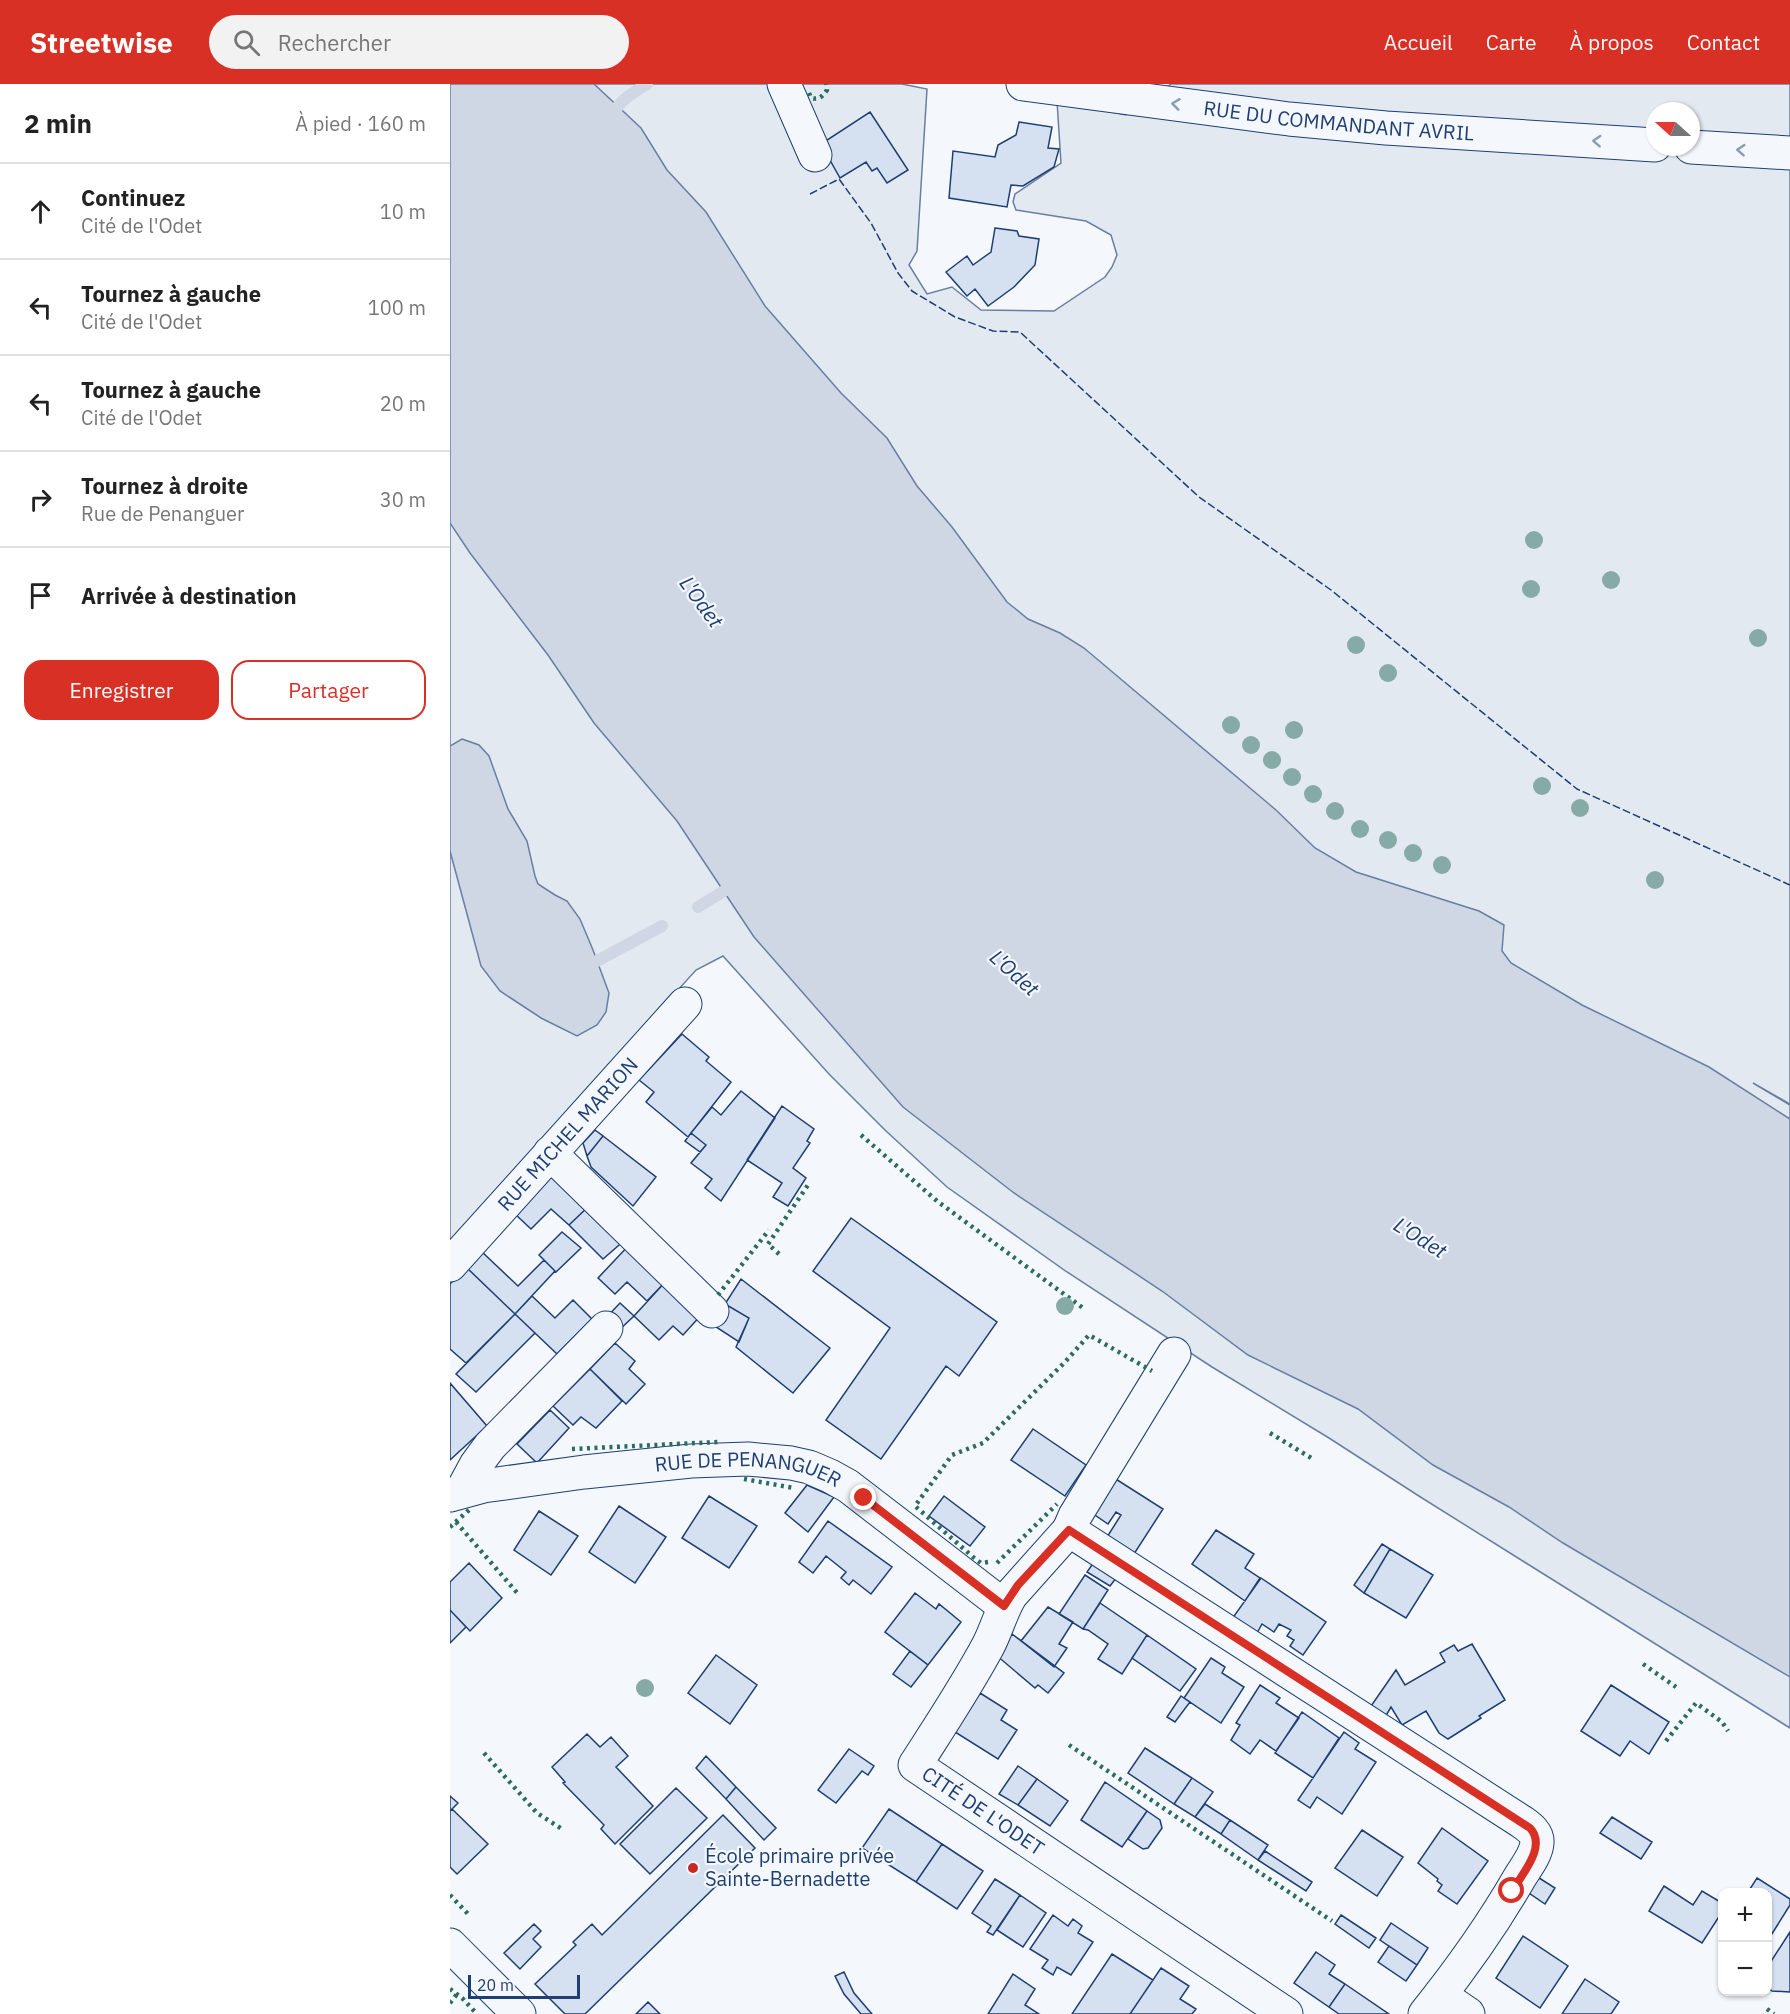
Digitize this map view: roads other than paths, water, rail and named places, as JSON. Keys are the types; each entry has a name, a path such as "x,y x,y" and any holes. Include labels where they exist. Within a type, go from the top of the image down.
{"street":[{"path":"784,84 815,155"},
{"name":"RUE DU COMMANDANT AVRIL","path":"1023,84 1289,119 1386,128 1646,144"},
{"path":"1700,148 1790,153"},
{"name":"RUE MICHEL MARION","path":"450,1265 685,1004"},
{"path":"550,1153 712,1311"},
{"path":"456,1493 502,1432 606,1328"},
{"name":"CITÉ DE L'ODET","path":"1174,1354 1075,1515 1069,1530 1018,1585 1004,1606 990,1642 915,1765 1286,2014"},
{"name":"RUE DE PENANGUER","path":"456,1493 584,1472 691,1461 748,1459 791,1463 830,1476 848,1486 1004,1606"},
{"path":"1069,1530 1522,1822 1535,1834 1537,1843 1524,1871 1432,2005 1468,2014"},
{"path":"450,1945 519,2014"}],"water":[{"name":"L'Odet","path":"450,84 594,84 641,128 667,170 706,212 765,306 841,393 887,438 917,486 952,527 1007,602 1028,619 1060,633 1084,648 1276,810 1315,848 1356,872 1479,911 1504,925 1502,951 1511,963 1582,1005 1709,1067 1790,1119 1790,1677 1563,1543 1509,1507 1433,1465 1358,1409 1248,1355 1162,1291 1014,1193 903,1107 754,937 677,821 594,723 548,655 470,553 450,523"},
{"path":"462,739 479,745 489,756 508,809 527,841 538,884 567,901 580,919 593,950 609,993 606,1012 597,1025 577,1036 541,1018 500,991 481,966 450,851 450,746"}],"waterway":[{"path":"612,120 621,103 647,84"},
{"path":"698,907 737,883"},
{"path":"597,961 662,926"}],"place":[{"name":"École primaire privée Sainte-Bernadette","path":"693,1868"}]}
